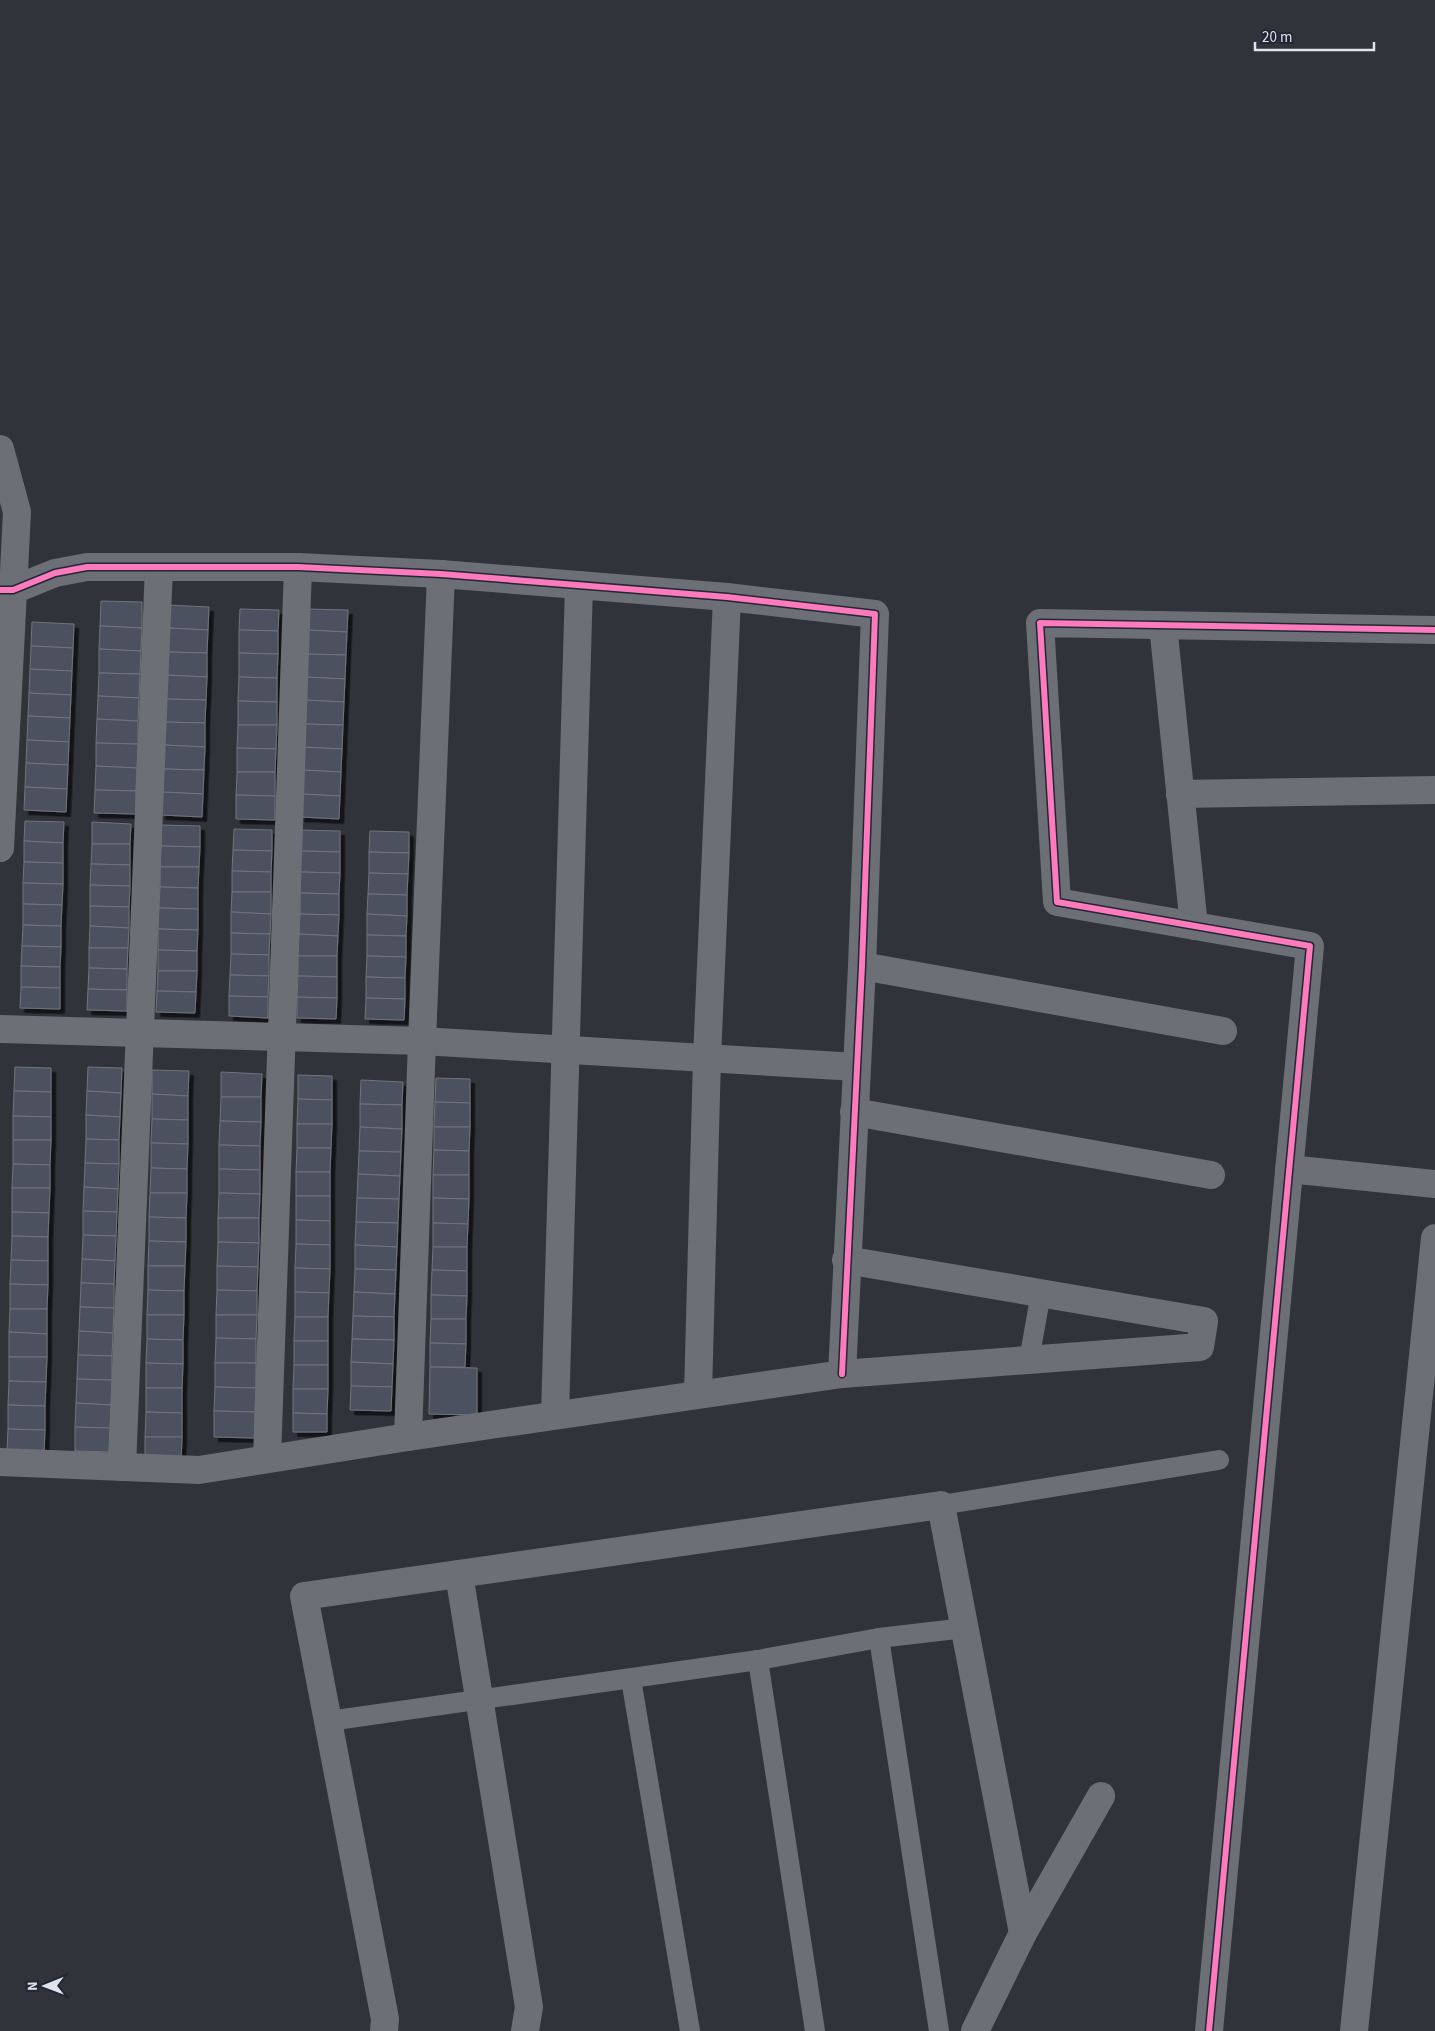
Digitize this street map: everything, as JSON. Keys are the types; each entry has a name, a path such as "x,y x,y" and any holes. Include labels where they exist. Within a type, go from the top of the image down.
{"street":[{"path":"0,450 17,512 6,590 0,848"},
{"path":"6,590 55,572 87,568 298,567 441,574 579,584 728,597 875,614 862,966 846,1260 842,1374"},
{"path":"267,1459 298,567"},
{"path":"122,1467 159,568"},
{"path":"408,1436 441,574"},
{"path":"555,1415 579,584"},
{"path":"698,1394 706,1058 728,597"},
{"path":"1209,2031 1310,946 1057,902 1040,623 1435,630"},
{"path":"1163,625 1194,926"},
{"path":"1180,794 1435,790"},
{"path":"862,966 1223,1031"},
{"path":"0,1028 422,1041 856,1066"},
{"path":"854,1112 1211,1175"},
{"path":"1289,1169 1435,1184"},
{"path":"1354,2031 1435,1238"},
{"path":"0,1462 199,1470 408,1436 842,1374 1200,1347 1204,1320 846,1260"},
{"path":"384,2031 386,2020 304,1596 941,1505 1023,1933"},
{"path":"459,1574 529,2007 525,2031"},
{"path":"975,2031 1023,1933 1101,1796"}],"lane":[{"path":"1029,1360 1040,1293"},
{"path":"941,1505 1219,1460"},
{"path":"329,1720 631,1679 758,1660 879,1638 965,1628"},
{"path":"879,1638 939,2031"},
{"path":"758,1660 815,2031"},
{"path":"631,1679 690,2031"}],"building":[{"path":"101,601 142,602 142,628 100,626"},
{"path":"168,605 209,607 208,630 168,628"},
{"path":"240,609 279,610 278,631 239,630"},
{"path":"308,609 348,610 347,632 307,630"},
{"path":"32,622 74,624 73,648 31,646"},
{"path":"100,626 142,628 141,651 99,649"},
{"path":"168,628 208,630 207,653 167,652"},
{"path":"239,630 278,631 278,654 239,653"},
{"path":"307,630 347,632 346,655 306,654"},
{"path":"31,646 73,648 72,671 30,669"},
{"path":"99,649 141,651 140,674 99,673"},
{"path":"167,652 207,653 207,677 166,675"},
{"path":"239,653 278,654 277,678 239,677"},
{"path":"306,654 346,655 345,679 305,677"},
{"path":"30,669 72,671 71,695 29,693"},
{"path":"99,673 140,674 139,698 98,696"},
{"path":"166,675 207,677 206,700 165,699"},
{"path":"239,677 277,678 277,702 238,701"},
{"path":"305,677 345,679 344,702 304,700"},
{"path":"29,693 71,695 70,718 28,716"},
{"path":"98,696 139,698 138,721 97,719"},
{"path":"165,699 206,700 205,723 165,722"},
{"path":"304,700 344,702 343,725 304,724"},
{"path":"238,701 277,702 277,725 238,725"},
{"path":"28,716 70,718 69,742 27,740"},
{"path":"97,719 138,721 138,744 96,743"},
{"path":"165,722 205,723 205,747 164,745"},
{"path":"304,724 343,725 342,749 303,747"},
{"path":"238,725 277,725 276,749 237,748"},
{"path":"27,740 69,742 68,765 26,763"},
{"path":"96,743 138,744 137,768 96,766"},
{"path":"164,745 205,747 204,770 163,769"},
{"path":"303,747 342,749 341,772 302,770"},
{"path":"237,748 276,749 275,772 237,772"},
{"path":"26,763 68,765 67,789 25,787"},
{"path":"96,766 137,768 136,791 95,790"},
{"path":"163,769 204,770 203,794 162,792"},
{"path":"302,770 341,772 340,796 301,794"},
{"path":"237,772 275,772 275,796 236,795"},
{"path":"25,787 67,789 66,812 24,810"},
{"path":"95,790 136,791 136,814 94,813"},
{"path":"162,792 203,794 202,817 161,815"},
{"path":"301,794 340,796 339,819 300,817"},
{"path":"236,795 275,796 275,820 236,819"},
{"path":"25,821 64,822 63,843 24,841"},
{"path":"92,822 131,824 130,844 92,844"},
{"path":"161,825 200,826 200,847 161,846"},
{"path":"234,829 272,830 272,851 233,850"},
{"path":"301,830 340,831 340,852 301,851"},
{"path":"370,831 409,832 409,853 369,852"},
{"path":"24,841 63,843 63,863 24,862"},
{"path":"92,844 130,844 130,865 91,864"},
{"path":"161,846 200,847 199,867 160,867"},
{"path":"233,850 272,851 271,872 232,871"},
{"path":"301,851 340,852 340,873 300,872"},
{"path":"369,852 409,853 408,874 369,873"},
{"path":"24,862 63,863 63,884 23,883"},
{"path":"91,864 130,865 130,886 90,885"},
{"path":"160,867 199,867 198,888 160,887"},
{"path":"232,871 271,872 271,892 232,892"},
{"path":"300,872 340,873 339,894 300,893"},
{"path":"369,873 408,874 407,895 368,894"},
{"path":"23,883 63,884 62,905 23,904"},
{"path":"90,885 130,886 129,907 90,906"},
{"path":"160,887 198,888 198,909 159,908"},
{"path":"232,892 271,892 271,914 231,912"},
{"path":"300,893 339,894 339,915 300,914"},
{"path":"368,894 407,895 407,916 367,914"},
{"path":"23,904 62,905 61,926 23,925"},
{"path":"90,906 129,907 129,928 90,926"},
{"path":"159,908 198,909 198,930 158,929"},
{"path":"231,912 271,914 270,934 231,933"},
{"path":"300,914 339,915 338,936 299,934"},
{"path":"367,914 407,916 406,936 367,935"},
{"path":"23,925 61,926 61,947 22,946"},
{"path":"90,926 129,928 128,948 89,948"},
{"path":"158,929 198,930 197,951 158,950"},
{"path":"231,933 270,934 269,955 231,954"},
{"path":"299,934 338,936 337,956 298,956"},
{"path":"367,935 406,936 406,957 367,956"},
{"path":"22,946 61,947 60,967 21,966"},
{"path":"89,948 128,948 127,969 89,968"},
{"path":"158,950 197,951 197,971 158,971"},
{"path":"231,954 269,955 269,976 230,975"},
{"path":"298,956 337,956 337,977 298,976"},
{"path":"367,956 406,957 405,978 366,977"},
{"path":"21,966 60,967 60,988 21,987"},
{"path":"89,968 127,969 127,990 88,989"},
{"path":"158,971 197,971 196,992 157,991"},
{"path":"230,975 269,976 268,997 229,996"},
{"path":"298,976 337,977 337,998 297,997"},
{"path":"366,977 405,978 405,999 366,998"},
{"path":"21,987 60,988 60,1009 20,1008"},
{"path":"88,989 127,990 127,1011 87,1010"},
{"path":"157,991 196,992 195,1013 156,1012"},
{"path":"229,996 268,997 268,1018 229,1016"},
{"path":"297,997 337,998 336,1019 297,1018"},
{"path":"366,998 405,999 404,1020 365,1019"},
{"path":"15,1067 51,1068 51,1092 14,1091"},
{"path":"88,1067 122,1068 121,1093 87,1091"},
{"path":"152,1070 189,1071 188,1096 152,1094"},
{"path":"221,1072 262,1074 261,1097 221,1097"},
{"path":"298,1075 332,1076 332,1100 298,1099"},
{"path":"436,1078 470,1079 470,1103 435,1102"},
{"path":"361,1080 403,1082 402,1105 360,1104"},
{"path":"14,1091 51,1092 51,1117 13,1116"},
{"path":"87,1091 121,1093 120,1117 86,1115"},
{"path":"152,1094 188,1096 188,1120 152,1119"},
{"path":"221,1097 261,1097 261,1122 220,1121"},
{"path":"298,1099 332,1100 332,1124 297,1124"},
{"path":"435,1102 470,1103 470,1127 434,1127"},
{"path":"360,1104 402,1105 402,1129 360,1127"},
{"path":"86,1115 120,1117 119,1140 86,1139"},
{"path":"13,1116 51,1117 51,1140 13,1140"},
{"path":"152,1119 188,1120 188,1144 151,1143"},
{"path":"220,1121 261,1122 260,1146 219,1145"},
{"path":"297,1124 332,1124 331,1148 297,1148"},
{"path":"360,1127 402,1129 401,1152 359,1151"},
{"path":"434,1127 470,1127 469,1151 434,1150"},
{"path":"86,1139 119,1140 119,1164 85,1163"},
{"path":"13,1140 51,1140 50,1165 13,1164"},
{"path":"151,1143 188,1144 187,1169 151,1168"},
{"path":"219,1145 260,1146 260,1170 219,1169"},
{"path":"297,1148 331,1148 330,1172 296,1172"},
{"path":"434,1150 469,1151 469,1175 433,1175"},
{"path":"359,1151 401,1152 400,1176 358,1174"},
{"path":"85,1163 119,1164 118,1189 84,1187"},
{"path":"13,1164 50,1165 50,1188 12,1188"},
{"path":"151,1168 187,1169 187,1193 150,1193"},
{"path":"219,1169 260,1170 260,1194 219,1193"},
{"path":"296,1172 330,1172 330,1196 296,1196"},
{"path":"358,1174 400,1176 399,1199 357,1198"},
{"path":"433,1175 469,1175 469,1199 433,1198"},
{"path":"84,1187 118,1189 117,1212 83,1211"},
{"path":"12,1188 50,1188 49,1213 12,1212"},
{"path":"150,1193 187,1193 186,1218 149,1217"},
{"path":"219,1193 260,1194 259,1218 218,1218"},
{"path":"296,1196 330,1196 330,1221 296,1220"},
{"path":"357,1198 399,1199 398,1223 356,1222"},
{"path":"433,1198 469,1199 468,1224 433,1223"},
{"path":"83,1211 117,1212 116,1236 83,1235"},
{"path":"12,1212 49,1213 48,1237 12,1236"},
{"path":"149,1217 186,1218 186,1242 149,1241"},
{"path":"218,1218 259,1218 259,1243 218,1242"},
{"path":"296,1220 330,1221 330,1245 296,1244"},
{"path":"356,1222 398,1223 397,1247 355,1245"},
{"path":"433,1223 468,1224 467,1247 433,1247"},
{"path":"83,1235 116,1236 115,1261 82,1259"},
{"path":"12,1236 48,1237 48,1261 11,1260"},
{"path":"149,1241 186,1242 185,1266 148,1266"},
{"path":"218,1242 259,1243 258,1267 217,1266"},
{"path":"296,1244 330,1245 330,1269 295,1268"},
{"path":"355,1245 397,1247 396,1270 355,1269"},
{"path":"433,1247 467,1247 467,1271 432,1270"},
{"path":"82,1259 115,1261 114,1284 81,1283"},
{"path":"11,1260 48,1261 48,1285 10,1284"},
{"path":"148,1266 185,1266 184,1291 148,1290"},
{"path":"217,1266 258,1267 257,1291 217,1290"},
{"path":"295,1268 330,1269 329,1293 295,1292"},
{"path":"355,1269 396,1270 395,1294 354,1292"},
{"path":"432,1270 467,1271 467,1296 431,1295"},
{"path":"81,1283 114,1284 114,1308 80,1307"},
{"path":"10,1284 48,1285 47,1309 10,1309"},
{"path":"148,1290 184,1291 184,1315 147,1315"},
{"path":"217,1290 257,1291 257,1315 216,1315"},
{"path":"295,1292 329,1293 328,1317 295,1317"},
{"path":"354,1292 395,1294 394,1317 353,1316"},
{"path":"431,1295 467,1296 466,1319 431,1319"},
{"path":"80,1307 114,1308 113,1333 79,1331"},
{"path":"10,1309 47,1309 47,1334 9,1332"},
{"path":"147,1315 184,1315 183,1340 147,1339"},
{"path":"216,1315 257,1315 256,1339 216,1338"},
{"path":"353,1316 394,1317 394,1340 352,1339"},
{"path":"295,1317 328,1317 328,1341 294,1341"},
{"path":"431,1319 466,1319 466,1344 430,1343"},
{"path":"79,1331 113,1333 112,1356 78,1355"},
{"path":"9,1332 47,1334 47,1357 9,1357"},
{"path":"216,1338 256,1339 256,1363 215,1363"},
{"path":"147,1339 183,1340 183,1364 146,1363"},
{"path":"352,1339 394,1340 393,1364 351,1362"},
{"path":"294,1341 328,1341 328,1365 294,1365"},
{"path":"430,1343 466,1344 465,1367 430,1367"},
{"path":"78,1355 112,1356 112,1380 77,1379"},
{"path":"9,1357 47,1357 46,1382 9,1381"},
{"path":"351,1362 393,1364 392,1387 351,1386"},
{"path":"146,1363 183,1364 182,1388 146,1388"},
{"path":"215,1363 256,1363 256,1388 215,1387"},
{"path":"294,1365 328,1365 328,1389 293,1389"},
{"path":"430,1367 477,1368 477,1415 429,1414"},
{"path":"77,1379 112,1380 111,1405 76,1403"},
{"path":"9,1381 46,1382 45,1406 8,1405"},
{"path":"351,1386 392,1387 391,1411 350,1410"},
{"path":"215,1387 256,1388 255,1412 214,1411"},
{"path":"146,1388 182,1388 182,1413 146,1412"},
{"path":"293,1389 328,1389 327,1414 293,1413"},
{"path":"76,1403 111,1405 110,1428 75,1427"},
{"path":"8,1405 45,1406 45,1430 8,1429"},
{"path":"214,1411 255,1412 255,1438 214,1437"},
{"path":"146,1412 182,1413 182,1437 145,1437"},
{"path":"293,1413 327,1414 327,1432 293,1432"},
{"path":"75,1427 110,1428 109,1452 75,1451"},
{"path":"8,1429 45,1430 44,1453 7,1451"},
{"path":"145,1437 182,1437 181,1462 145,1460"}],"cycle path":[{"path":"0,590 13,590 55,573 87,567 298,567 441,574 727,597 875,614 862,966 842,1374"},
{"path":"1209,2031 1310,946 1057,902 1040,623 1435,630"}]}
